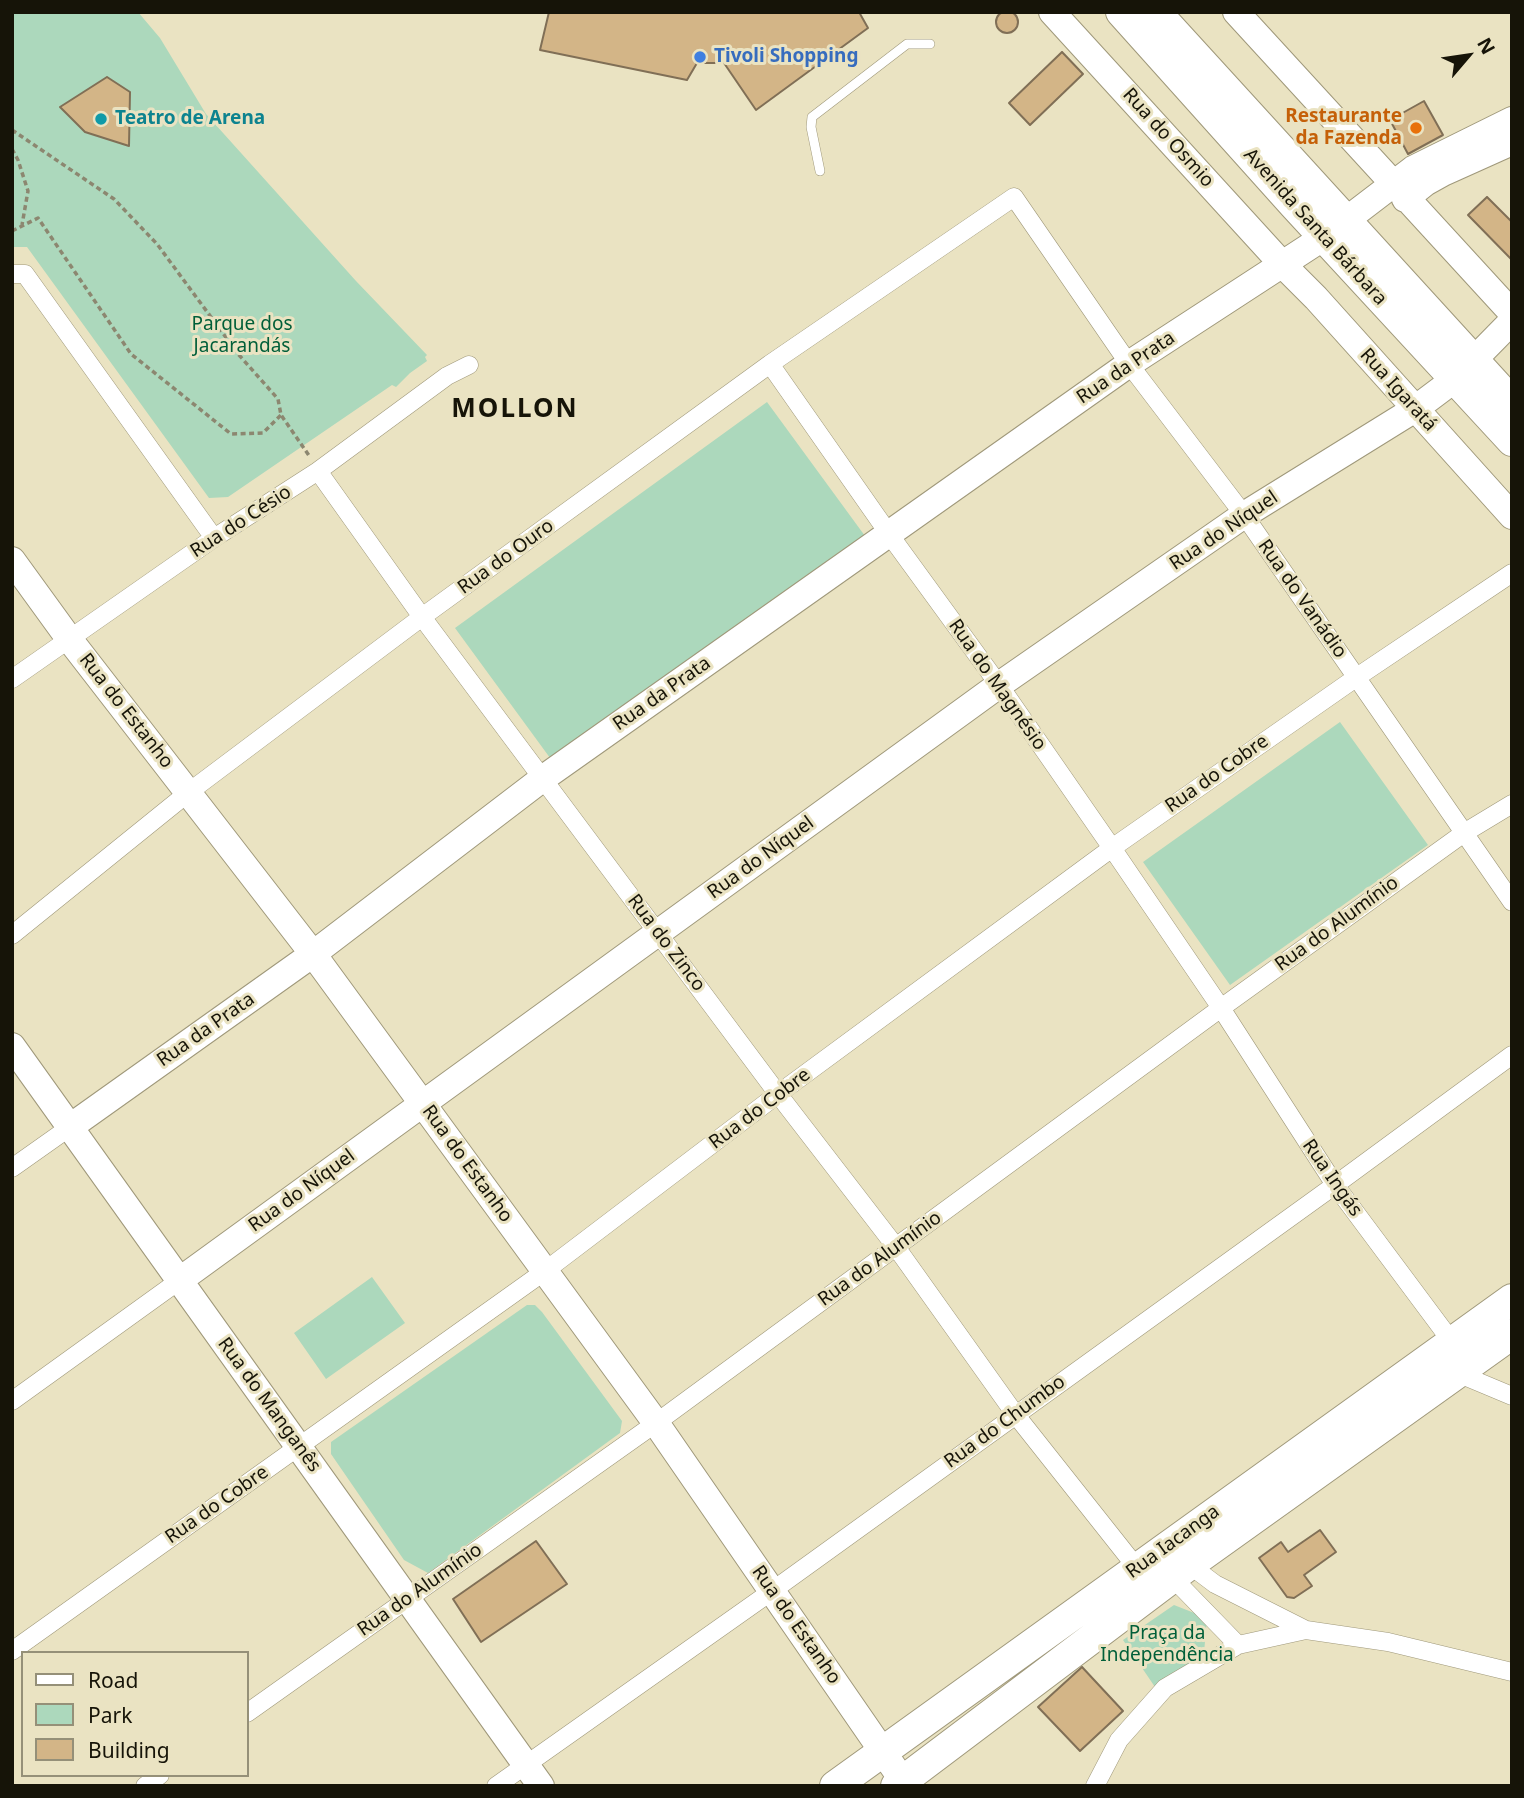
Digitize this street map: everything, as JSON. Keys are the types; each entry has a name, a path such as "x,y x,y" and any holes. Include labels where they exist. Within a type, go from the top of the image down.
{"main road":[{"name":"Avenida Santa Bárbara","path":"1121,12 1336,229 1465,370 1512,441"},
{"name":"Avenida Santa Bárbara","path":"1156,12 1336,229"},
{"name":"Avenida Santa Bárbara","path":"1465,370 1512,402"},
{"name":"Rua Iacanga","path":"1459,1360 1512,1299"},
{"name":"Rua Iacanga","path":"835,1786 1151,1558 1417,1383 1512,1334"},
{"name":"Rua Iacanga","path":"900,1783 1181,1571 1417,1383"},
{"path":"1143,1600 1151,1558"}],"street":[{"name":"Rua do Osmio","path":"1052,12 1283,265"},
{"path":"1236,12 1512,313"},
{"path":"1399,192 1431,158 1512,120"},
{"path":"1399,192 1425,183 1512,142"},
{"name":"Rua da Prata","path":"12,1168 313,954 542,779 1129,364 1336,229 1399,192"},
{"name":"Rua do Vanádio","path":"1014,197 1129,364 1244,515 1512,902"},
{"name":"Rua do Ouro","path":"12,935 189,792 422,617 770,364 1014,197"},
{"name":"Rua Igaratá","path":"1283,265 1316,298 1512,516"},
{"path":"12,274 25,274 214,538"},
{"name":"Rua do Níquel","path":"12,1401 999,685 1244,515 1415,409 1465,370 1512,321"},
{"name":"Rua do Magnésio","path":"770,364 999,685 1221,1008"},
{"name":"Rua do Césio","path":"12,679 214,538 318,471 447,376 469,365"},
{"name":"Rua do Zinco","path":"318,471 422,617 778,1094 896,1247 1016,1414 1151,1558 1181,1571"},
{"name":"Rua do Estanho","path":"12,560 313,954 656,1423 883,1751 900,1783"},
{"name":"Rua do Cobre","path":"12,1651 545,1272 778,1094 1112,848 1357,677 1512,573"},
{"name":"Rua do Alumínio","path":"248,1712 656,1423 1464,833 1512,804"},
{"name":"Rua Ingás","path":"1221,1008 1335,1185 1459,1360"},
{"name":"Rua do Manganês","path":"12,1046 541,1786"},
{"name":"Rua do Chumbo","path":"496,1786 772,1591 1512,1055"},
{"path":"1459,1360 1512,1396"},
{"path":"1181,1571 1215,1584 1306,1630 1388,1642 1512,1672"},
{"path":"1181,1571 1238,1645"},
{"path":"1095,1786 1119,1740 1165,1688 1238,1645 1306,1630"}],"lane":[{"path":"820,171 811,127 812,117 907,44 930,44"}],"path":[{"path":"12,130 114,199 157,244 239,355 278,399 281,415 318,471"},
{"path":"12,149 28,191 22,225"},
{"path":"12,231 38,218 131,354 231,434 263,433 281,415"}],"green space":[{"name":"Parque dos Jacarandás","path":"12,12 138,12 160,38 206,114 356,281 427,355 427,361 396,387 392,385 228,497 209,498 27,247 12,247"},
{"path":"767,402 865,536 553,762 455,628"},
{"path":"1340,722 1428,845 1230,985 1143,862"},
{"path":"372,1277 405,1323 326,1379 294,1333"},
{"path":"527,1305 535,1305 542,1312 622,1421 620,1433 428,1573 404,1560 331,1454 331,1442"},
{"name":"Praça da Independência","path":"1174,1605 1207,1618 1204,1653 1155,1687 1123,1640"}],"building":[{"path":"1007,11 1015,14 1018,22 1015,30 1007,33 999,30 996,22 999,14"},
{"name":"Tivoli Shopping","path":"549,12 859,12 868,28 756,110 724,63 697,63 687,80 540,50"},
{"path":"1062,52 1083,74 1030,125 1009,103"},
{"name":"Teatro de Arena","path":"107,77 130,92 129,146 85,132 60,107"},
{"name":"Restaurante da Fazenda","path":"1424,101 1443,135 1408,154 1390,120"},
{"path":"1487,197 1512,222 1512,260 1468,215"},
{"path":"1320,1530 1336,1552 1304,1575 1312,1586 1294,1598 1287,1597 1259,1558 1281,1542 1288,1552"},
{"path":"536,1541 567,1584 481,1642 453,1599"},
{"path":"1082,1667 1123,1711 1080,1751 1038,1707"}],"place":[{"name":"Tivoli Shopping","path":"700,57"},
{"name":"Teatro de Arena","path":"101,119"},
{"name":"Restaurante da Fazenda","path":"1416,128"}],"district":[{"name":"MOLLON","path":"515,410"}]}
